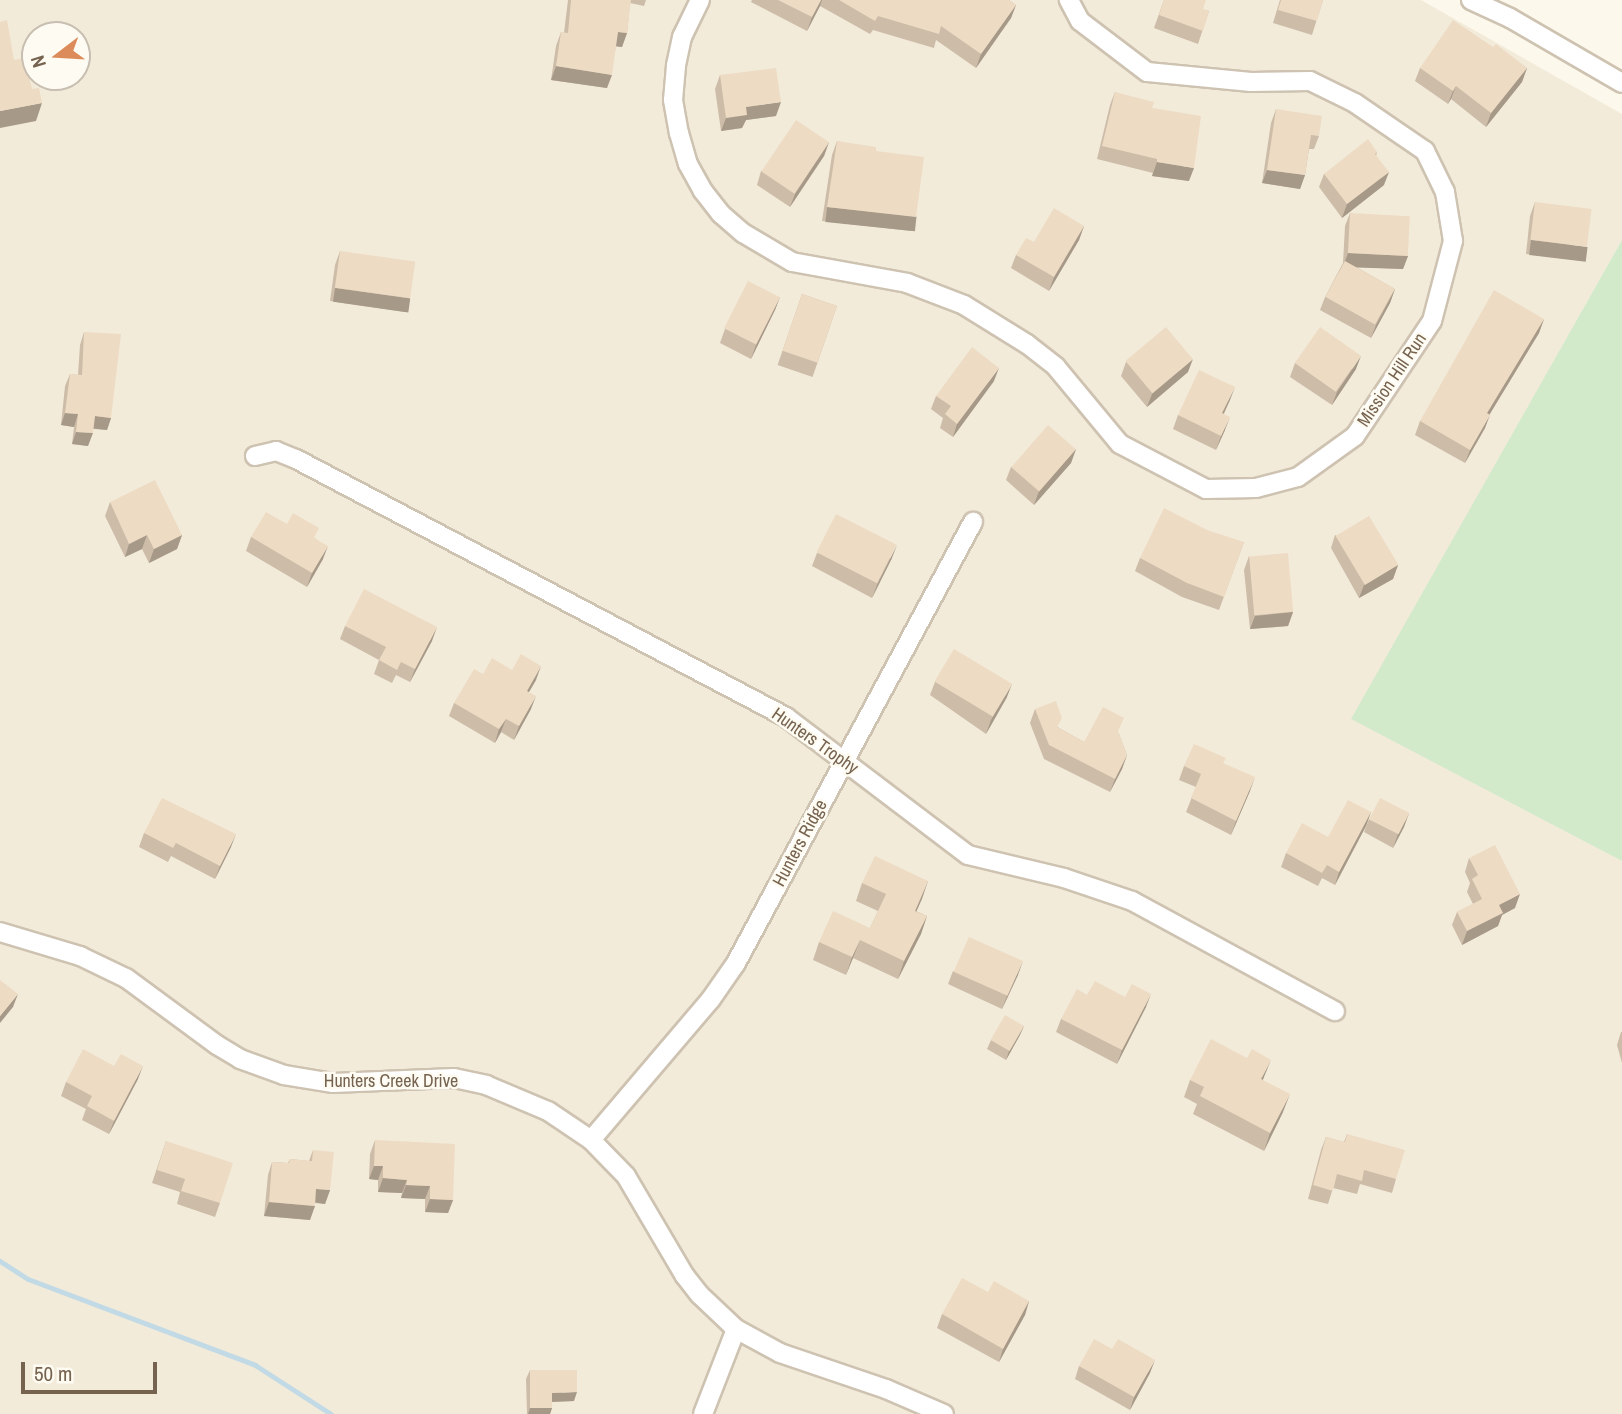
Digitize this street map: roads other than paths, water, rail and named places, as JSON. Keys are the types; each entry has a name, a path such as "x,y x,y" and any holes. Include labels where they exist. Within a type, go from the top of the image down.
{"street":[{"name":"Mission Hill Run","path":"700,0 682,37 676,66 673,100 678,133 688,164 703,191 721,214 743,233 767,250 792,262 907,284 964,305 1027,344 1056,367 1120,444 1206,489 1256,488 1298,477 1355,436 1432,321 1453,241 1445,192 1425,151 1355,103 1310,81 1251,82 1147,72 1080,21 1069,0"},
{"path":"1471,0 1510,18 1622,83"},
{"name":"Hunters Trophy","path":"255,456 276,451 296,458 786,717 968,855 1064,878 1120,896 1335,1011"},
{"name":"Hunters Ridge","path":"591,1140 725,981 973,522"},
{"name":"Hunters Creek Drive","path":"0,932 80,956 126,978 217,1045 262,1068 307,1080 333,1083 426,1077 486,1085 548,1111 591,1140 626,1176 684,1276 700,1296 736,1329 780,1353 886,1389 944,1414"},
{"path":"703,1414 736,1329"}],"waterway":[{"path":"0,1261 28,1279 255,1365 331,1414"}]}
